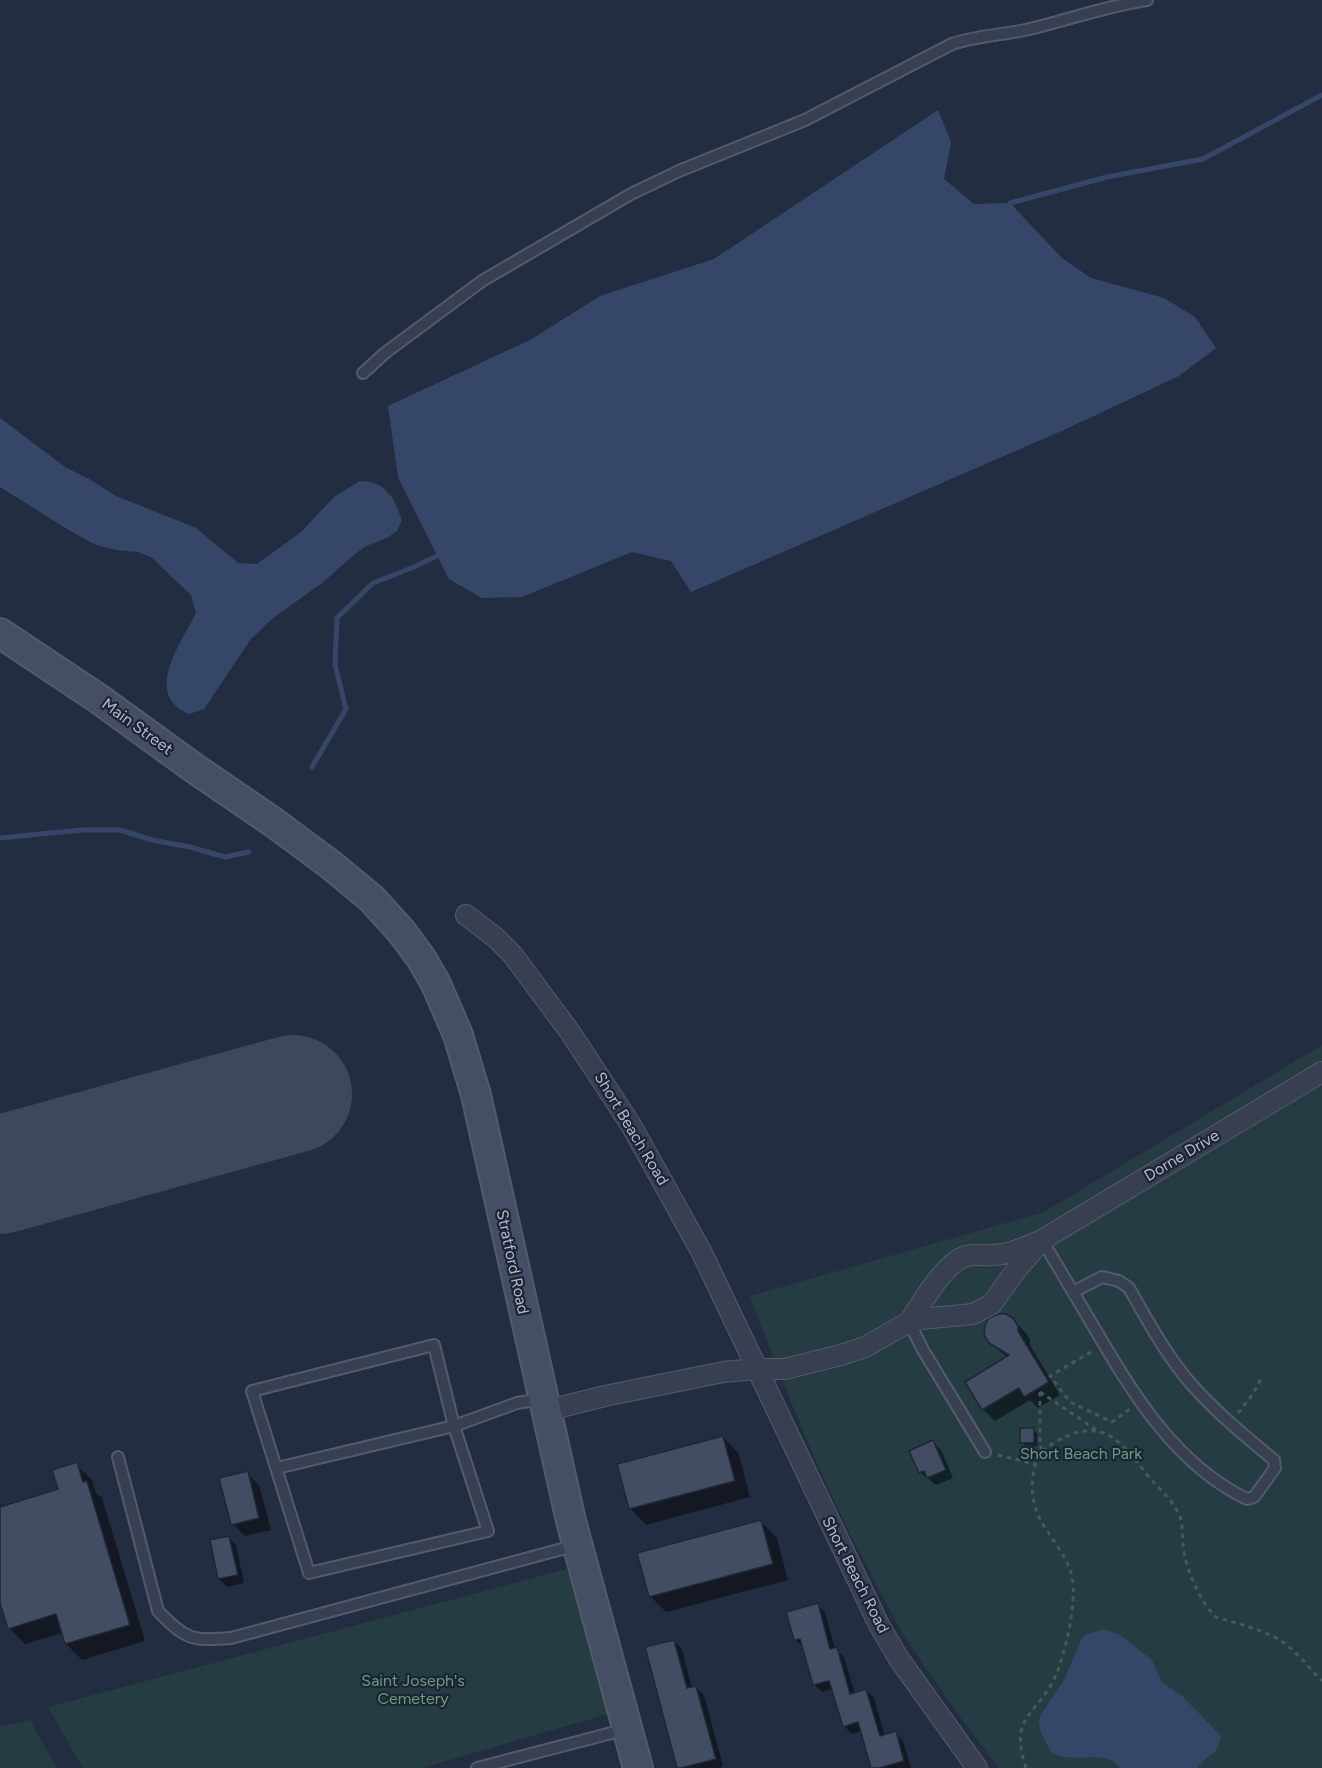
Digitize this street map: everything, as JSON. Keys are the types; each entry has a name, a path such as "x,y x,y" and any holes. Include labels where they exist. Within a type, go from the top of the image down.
{"main road":[{"name":"Main Street","path":"0,633 99,699 273,822"},
{"name":"Stratford Road","path":"273,822 372,899 401,931 421,958 447,1006 476,1095 544,1405 578,1545 638,1768"}],"street":[{"name":"Short Beach Road","path":"466,915 496,938 512,954 570,1032 631,1125 701,1251 864,1598 899,1659 977,1768"},
{"name":"Dorne Drive","path":"909,1322 942,1274 953,1263 966,1256 995,1256 1042,1240 1322,1072"},
{"name":"Dorne Drive","path":"757,1369 785,1369 841,1355 865,1347 909,1322 932,1317 965,1316 985,1309 996,1299 1016,1270 1042,1240"},
{"path":"544,1405 681,1379 757,1369"}],"lane":[{"path":"363,373 403,339 482,281 632,194 679,171 805,120 952,44 968,38 1022,31 1125,3 1147,0"},
{"path":"1042,1240 1073,1292 1104,1344 1159,1426 1190,1461 1210,1478 1247,1499 1254,1497 1275,1468 1274,1460 1229,1424 1191,1384 1175,1363 1129,1288 1119,1281 1102,1277 1073,1292"},
{"path":"909,1322 923,1350 985,1452"},
{"path":"434,1345 454,1426 488,1531 309,1573 252,1391 434,1345"},
{"path":"278,1468 454,1426 517,1403 544,1405"},
{"path":"118,1457 158,1611 175,1629 198,1640 231,1638 578,1545"},
{"path":"477,1768 628,1728"}],"path":[{"path":"1104,1344 1050,1376 1070,1402 1112,1422 1141,1401"},
{"path":"1229,1424 1253,1394 1262,1377"},
{"path":"1042,1452 1040,1392 1101,1432 1116,1438 1129,1450 1172,1502 1181,1520 1183,1546 1192,1576 1204,1605 1210,1612 1216,1617 1262,1631 1279,1640 1322,1681"},
{"path":"1026,1768 1020,1746 1020,1730 1027,1714 1056,1675 1068,1630 1074,1587 1068,1565 1038,1515 1032,1484 1036,1464 1042,1452 1066,1437 1087,1431 1101,1432"},
{"path":"985,1452 1036,1464"}],"green space":[{"name":"Short Beach Park","path":"1322,1045 1322,1768 999,1768 926,1669 884,1599 818,1465 789,1398 750,1296 1044,1212"},
{"name":"Saint Joseph's Cemetery","path":"571,1568 611,1713 422,1768 83,1768 48,1707"},
{"path":"30,1720 57,1768 0,1768 0,1727"}],"water":[{"path":"938,110 951,142 944,179 974,204 1010,203 1062,258 1091,278 1164,298 1195,317 1216,348 1179,376 1066,429 691,592 671,561 632,552 522,597 482,598 449,579 398,477 388,406 530,340 600,296 714,259"},
{"path":"0,418 65,467 116,496 196,528 238,563 257,564 301,532 334,497 360,481 381,486 393,498 402,520 397,531 387,538 366,546 322,583 273,618 251,639 204,709 189,714 175,705 168,694 167,681 175,652 196,613 191,595 152,558 139,552 96,545 0,487"},
{"path":"1104,1629 1120,1635 1152,1660 1162,1682 1182,1696 1221,1736 1218,1747 1198,1768 1120,1768 1107,1759 1062,1757 1054,1754 1050,1749 1040,1730 1040,1716 1064,1680 1081,1640 1085,1635"}],"building":[{"path":"998,1314 1006,1314 1013,1318 1018,1331 1049,1382 1024,1397 1019,1388 982,1410 965,1382 1009,1355 989,1343 984,1335 988,1319"},
{"path":"1020,1428 1034,1428 1034,1443 1020,1443"},
{"path":"723,1436 735,1481 629,1509 617,1464"},
{"path":"933,1440 946,1470 927,1478 924,1471 919,1473 909,1451"},
{"path":"77,1462 83,1482 87,1481 130,1625 65,1644 56,1614 8,1629 0,1603 0,1507 58,1489 52,1470"},
{"path":"248,1471 259,1518 231,1525 219,1478"},
{"path":"761,1520 773,1564 649,1597 637,1553"},
{"path":"229,1536 238,1575 218,1579 210,1540"},
{"path":"818,1603 830,1649 837,1647 850,1694 866,1689 880,1736 896,1731 904,1761 871,1768 858,1722 843,1727 829,1681 813,1685 800,1639 794,1640 786,1612"},
{"path":"674,1640 687,1688 696,1686 716,1759 681,1768 677,1768 645,1647"}],"waterway":[{"path":"1010,203 1107,177 1203,159 1322,95"},
{"path":"312,767 346,709 335,665 337,618 373,583 437,556"},
{"path":"0,838 82,830 120,830 225,857 249,852"}],"runway":[{"path":"0,1175 293,1094"}]}
